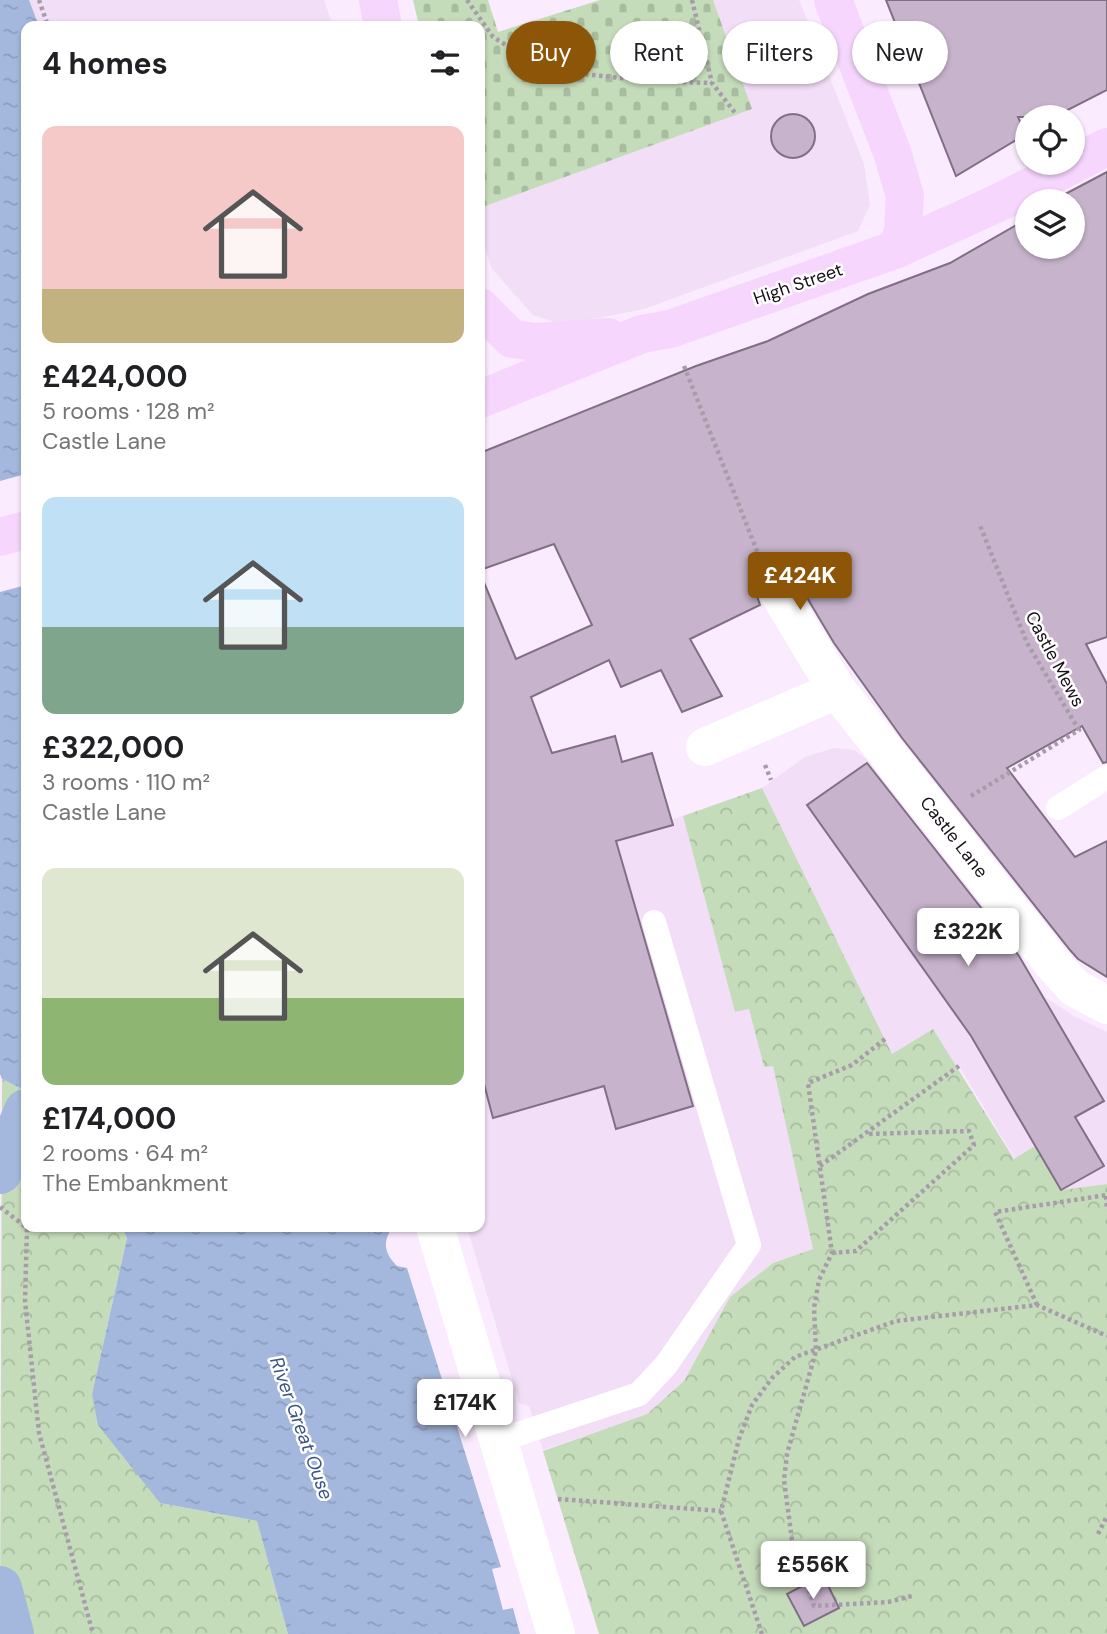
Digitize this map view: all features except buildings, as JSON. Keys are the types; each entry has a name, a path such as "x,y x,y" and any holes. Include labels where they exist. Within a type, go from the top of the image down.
{"main road":[{"path":"378,0 382,21"},
{"path":"833,0 892,152 905,196 904,220 897,249"},
{"name":"High Street","path":"485,397 656,332 897,249 1002,201 1107,148"},
{"path":"485,312 512,339 536,342 656,332"},
{"path":"0,537 21,531"}],"street":[{"name":"Castle Lane","path":"778,592 837,690 1053,964 1075,988 1107,1004"},
{"path":"705,747 837,690"},
{"path":"436,1232 556,1634"}],"lane":[{"path":"1058,808 1107,777"},
{"path":"497,1441 639,1394 666,1365 749,1245 654,922"}],"path":[{"path":"38,0 46,21"},
{"path":"467,0 482,21"},
{"path":"692,0 712,83 736,114"},
{"path":"485,26 493,37 546,70 648,81 712,83"},
{"path":"656,332 778,592"},
{"name":"Castle Mews","path":"938,817 1079,730 1044,667 1027,643 979,523"},
{"path":"885,1039 852,1065 808,1083 832,1253 819,1280 814,1308 816,1351 787,1454 784,1480 792,1540 814,1606 888,1602 912,1597"},
{"path":"820,1166 959,1066"},
{"path":"832,1253 856,1251 974,1144 969,1131 867,1134"},
{"path":"1037,1306 995,1212 1106,1195 1107,1210"},
{"path":"0,1206 21,1223"},
{"path":"27,1232 25,1301 39,1433 93,1634"},
{"path":"762,1634 721,1511 739,1439 752,1405 772,1378 795,1357 896,1321 1037,1306 1107,1336"},
{"path":"518,1511 560,1499 721,1511"},
{"path":"1098,1534 1107,1516"}],"shaded area":[{"path":"29,0 324,0 331,21 37,21"},
{"path":"713,0 799,0 807,21 722,21 722,26"},
{"path":"742,84 832,84 864,164 870,205 858,231 644,309 564,325 533,315 492,269 485,248 485,206 751,109","holes":["793,112 810,120 816,137 810,153 791,159 776,152 769,135 778,118"]},
{"path":"615,736 622,762 652,753 671,820 683,816 735,1012 749,1009 764,1067 773,1065 813,1249 773,1263 730,1297 684,1381 647,1414 543,1450 529,1406 519,1403 468,1232 485,1232 485,773"},
{"path":"834,748 854,750 869,761 1034,990 1074,1016 1107,1032 1107,1184 1061,1190 1015,1159 959,1066 892,1054 762,788 805,757"}],"green space":[{"path":"413,0 488,0 498,32 506,29 506,84 596,84 596,21 533,21 600,0 713,0 722,25 722,84 743,84 752,109 485,206 485,21 418,21"},
{"path":"762,788 892,1054 933,1029 1014,1159 1035,1146 1061,1190 1107,1184 1107,1634 599,1634 543,1451 647,1414 684,1381 730,1297 773,1263 813,1249 773,1066 764,1067 749,1009 735,1012 683,816"},
{"path":"2,1079 21,1088 21,1232 124,1232 127,1238 92,1394 160,1503 257,1521 288,1634 0,1634"}],"water":[{"path":"0,0 29,0 37,21 21,21 21,1088 2,1079"},
{"name":"River Great Ouse","path":"124,1232 390,1232 386,1242 387,1252 397,1266 407,1268 501,1567 492,1569 503,1610 513,1608 520,1634 288,1634 257,1521 160,1503 98,1425 92,1394 127,1238"}],"pier":[{"path":"21,475 21,586 0,592 0,481"}],"waterway":[{"path":"0,1172 21,1123"},
{"path":"0,1588 12,1634"}]}
